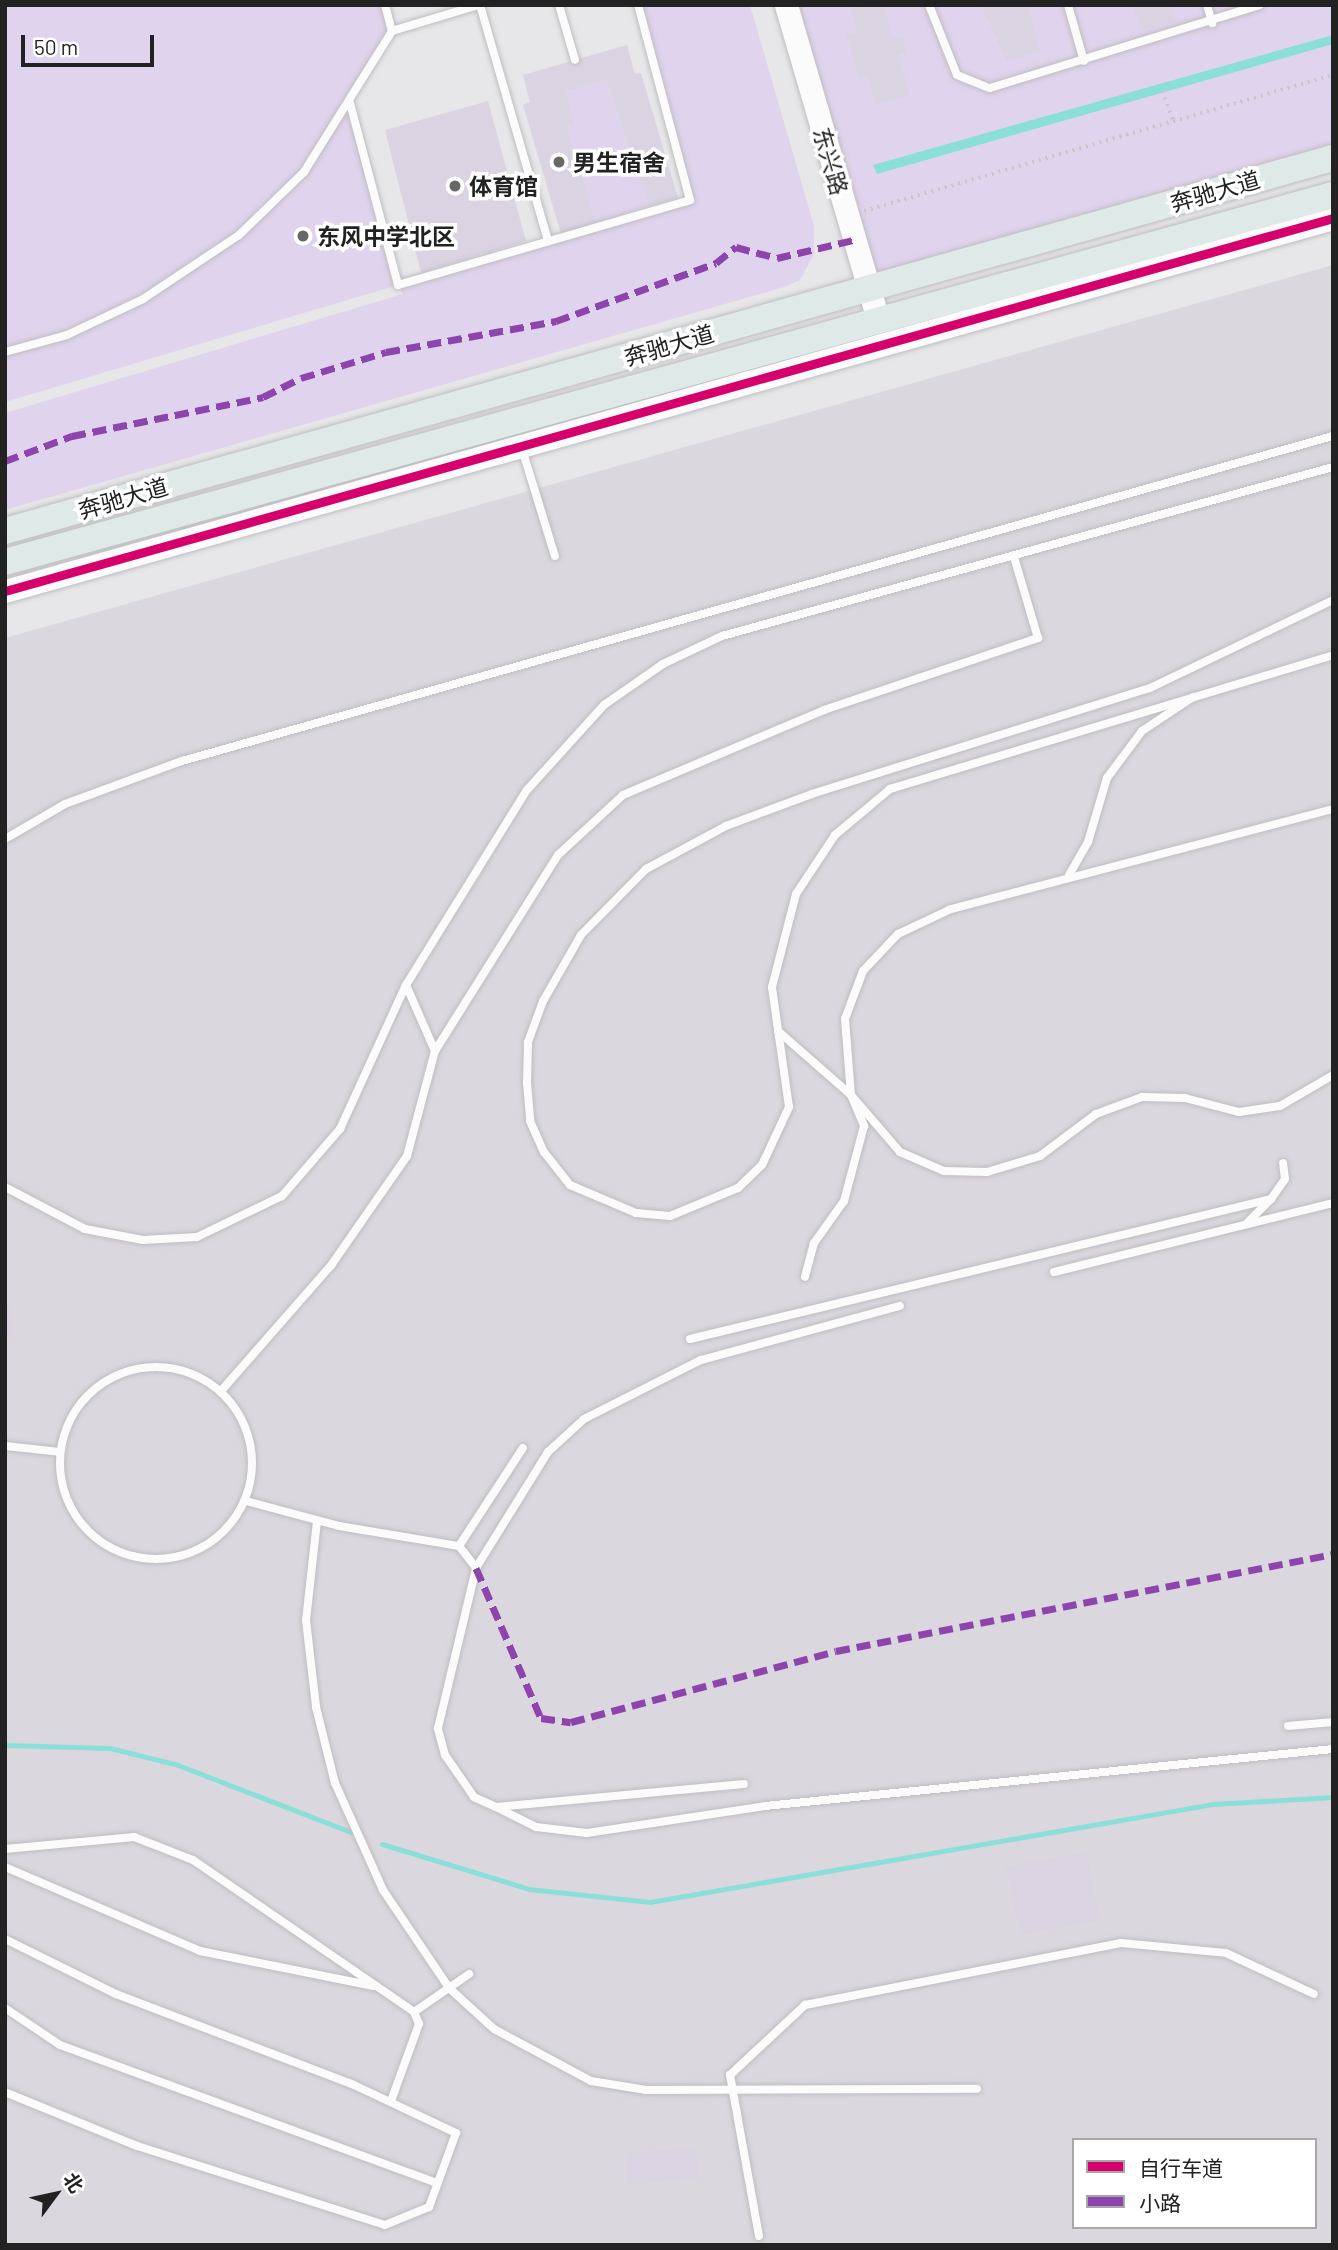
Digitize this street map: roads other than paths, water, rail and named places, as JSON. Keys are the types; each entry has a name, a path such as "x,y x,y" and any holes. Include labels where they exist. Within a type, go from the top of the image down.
{"main road":[{"name":"奔驰大道","path":"5,531 1333,158"},
{"name":"奔驰大道","path":"5,562 516,431 680,386 877,317 1333,195"}],"street":[{"name":"东兴路","path":"786,5 877,317"},
{"path":"680,386 1333,218"},
{"path":"5,591 516,431"}],"lane":[{"path":"385,5 392,32"},
{"path":"5,352 67,335 143,299 239,235 304,172 350,103 392,32 453,9 479,5 548,241"},
{"path":"559,5 575,60"},
{"path":"350,103 398,285 690,200 638,5"},
{"path":"929,5 946,58 957,75 990,88 1212,23 1259,5"},
{"path":"1068,5 1084,61"},
{"path":"1207,5 1212,23"},
{"path":"516,431 555,556"},
{"path":"5,839 65,804 182,761 1333,436"},
{"path":"5,1187 85,1229 143,1240 197,1237 252,1216 282,1196 340,1129 406,985 527,790 565,741 613,698 663,664 722,636 1333,467"},
{"path":"221,1391 332,1265 401,1167 424,1108 435,1051 558,855 623,795 799,720 1038,638 1014,557"},
{"path":"1333,600 1150,688 811,794 726,826 646,869 581,935 543,1001 528,1042 530,1121 570,1185 600,1202 670,1216 702,1208 738,1188 762,1166 778,1137 789,1107 772,987 796,894 835,835 890,789 1200,693 1333,655"},
{"path":"1069,875 1088,842 1107,778 1142,731 1200,693"},
{"path":"805,1277 814,1243 844,1201 856,1165 864,1126 851,1095 845,1019 863,971 898,933 949,910 1069,875 1333,809"},
{"path":"406,985 435,1051"},
{"path":"778,1031 851,1095 900,1152 944,1171 986,1172 1040,1156 1096,1114 1142,1097 1185,1098 1239,1112 1280,1106 1333,1075"},
{"path":"1245,1224 1271,1199 1284,1179 1283,1163"},
{"path":"690,1339 1271,1199"},
{"path":"1054,1272 1333,1203"},
{"path":"900,1306 701,1360 584,1419 548,1452 476,1568 438,1728 461,1782 496,1807 536,1827 587,1833 765,1806 1333,1749"},
{"path":"125,1371 185,1371 221,1391 247,1429 253,1476 246,1502 208,1546 176,1559 144,1560 110,1548 78,1520 61,1483 60,1452 75,1410 96,1387 125,1371"},
{"path":"5,1446 60,1452"},
{"path":"459,1546 523,1448"},
{"path":"246,1502 317,1521 459,1546 476,1568"},
{"path":"317,1521 306,1620 316,1707 335,1783 383,1890 449,1988 494,2029 591,2081 646,2090 977,2089"},
{"path":"1288,1726 1333,1722"},
{"path":"496,1807 744,1784"},
{"path":"5,1849 151,1840 193,1860 414,2012 419,2024 391,2101"},
{"path":"5,1867 200,1951 380,1988"},
{"path":"5,1939 116,1994 391,2101 456,2133 429,2207 385,2225 137,2146 5,2092"},
{"path":"759,2236 730,2090 730,2076 805,2005 1121,1943 1226,1953 1314,1994"},
{"path":"414,2012 469,1974"},
{"path":"5,2008 60,2045 438,2183"}],"water":[{"path":"1333,35 1333,44 877,174 873,165"}],"waterway":[{"path":"5,1745 110,1748 178,1765 351,1832"},
{"path":"382,1844 529,1889 650,1902 1213,1804 1333,1797"}],"place":[{"name":"男生宿舍","path":"559,162"},
{"name":"体育馆","path":"455,186"},
{"name":"东风中学北区","path":"303,236"}]}
